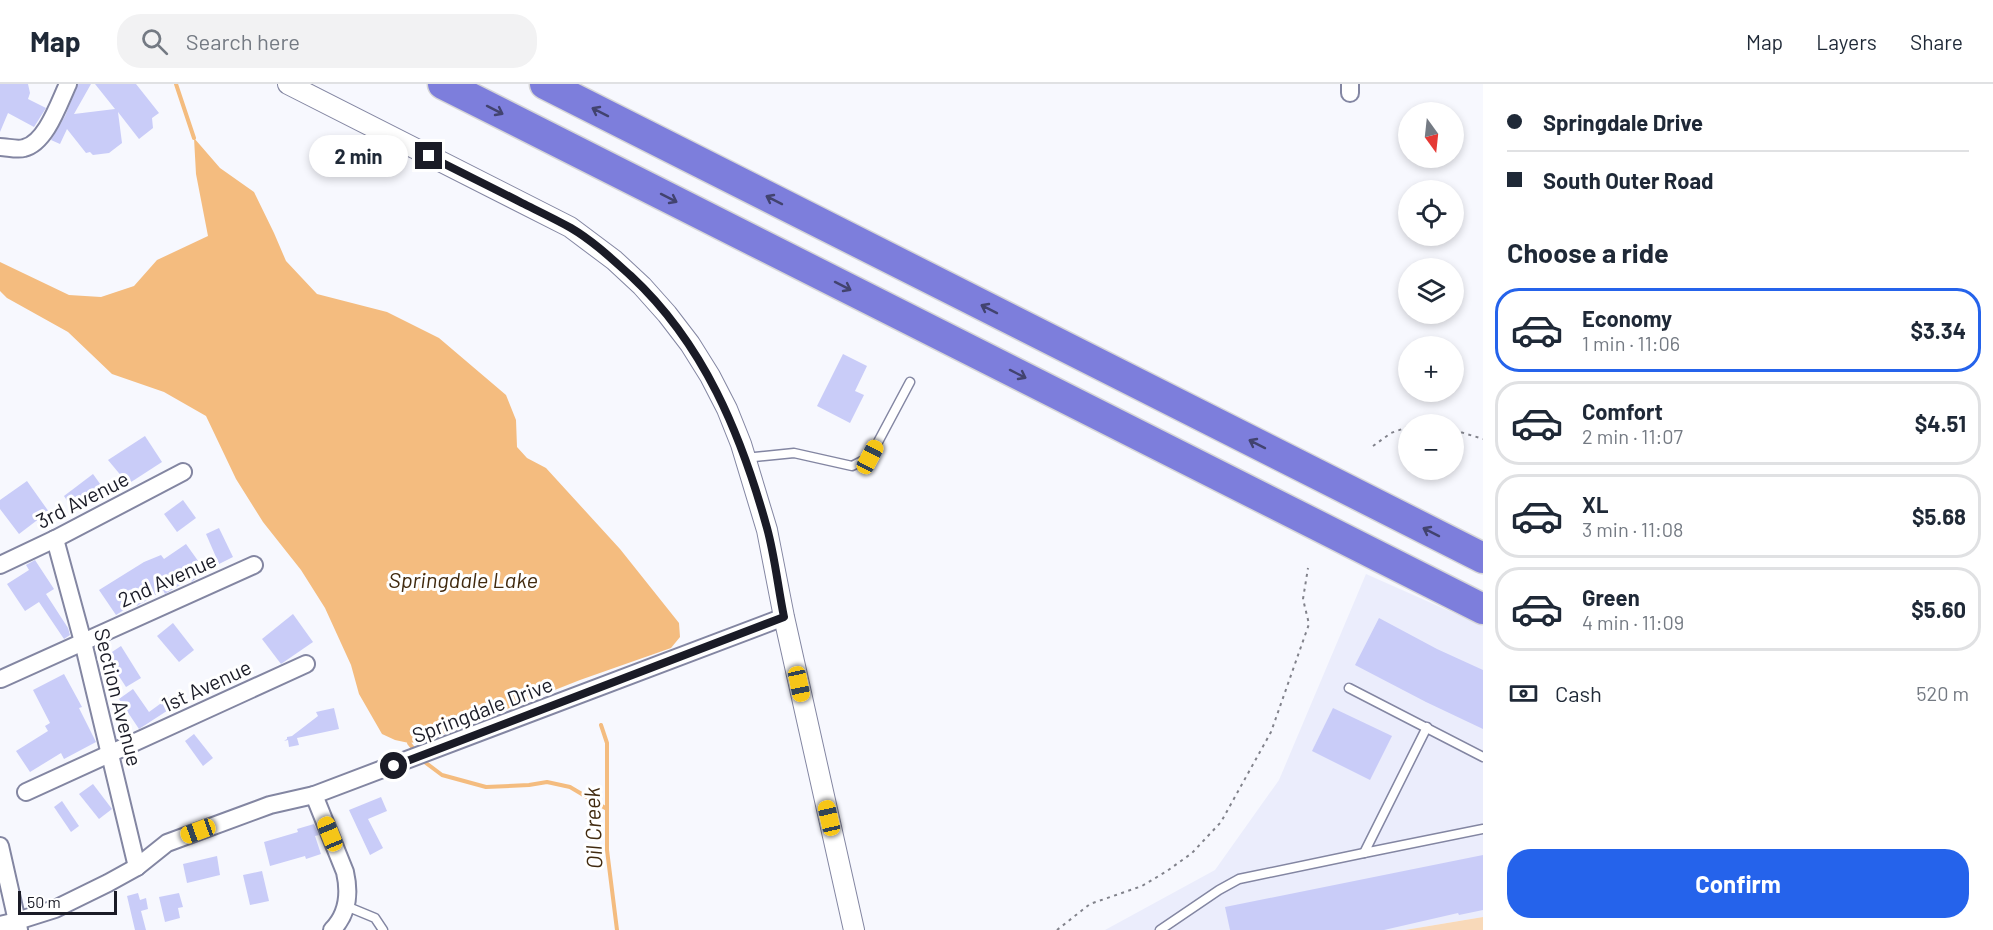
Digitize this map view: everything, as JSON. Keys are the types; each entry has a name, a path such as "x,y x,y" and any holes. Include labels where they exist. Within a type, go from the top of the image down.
{"highway":[{"path":"443,84 1483,609"},
{"path":"545,84 1483,558"}],"street":[{"path":"0,147 23,148 37,142 50,123 68,84"},
{"path":"288,84 560,222 584,237 642,286 690,344 710,376 735,430 767,530 784,617 854,930"},
{"name":"3rd Avenue","path":"0,565 183,472"},
{"name":"Section Avenue","path":"55,539 83,642 137,867"},
{"name":"2nd Avenue","path":"1,679 254,565"},
{"name":"Springdale Drive","path":"0,925 18,926 55,909 137,867 167,843 270,805 314,795 394,766 784,617"},
{"name":"1st Avenue","path":"26,792 306,664"},
{"path":"314,795 345,872 348,886 346,906 332,930"},
{"path":"0,846 18,926"}],"lane":[{"path":"745,458 794,453 852,465 870,457 910,382"},
{"path":"1349,688 1483,757"},
{"path":"1364,853 1427,727"},
{"path":"1160,930 1239,879 1483,829"},
{"path":"346,906 375,918 383,930"}],"path":[{"path":"1373,446 1398,431"},
{"path":"1464,433 1483,439"},
{"path":"1057,930 1090,904 1142,886 1167,871 1192,853 1221,822 1271,732 1309,624 1303,599 1308,568"}],"shaded area":[{"path":"1366,574 1483,626 1483,917 1405,930 1105,930 1215,870 1279,780"},
{"path":"1483,917 1483,930 1405,930"}],"water":[{"name":"Springdale Lake","path":"194,138 220,168 254,192 286,261 317,294 387,312 439,338 506,395 516,420 517,447 527,458 546,468 620,549 679,623 680,637 671,648 580,680 426,741 409,743 382,734 359,694 351,665 325,608 301,570 263,522 236,479 206,416 164,392 112,374 68,332 7,298 0,291 0,262 69,295 101,297 134,286 157,260 208,236 196,174"}],"building":[{"path":"0,84 28,84 30,93 28,99 46,108 34,127 8,113 0,132"},
{"path":"78,84 91,84 74,114 115,109 95,84 136,84 159,113 152,118 153,128 139,139 118,112 122,143 109,153 93,155 90,152 86,153 67,129 60,144 51,140 65,116"},
{"path":"843,354 867,366 855,391 864,395 850,423 817,406"},
{"path":"145,436 162,462 128,484 108,460"},
{"path":"93,474 103,488 73,510 64,496"},
{"path":"27,481 54,519 45,526 40,518 19,534 0,509 0,500"},
{"path":"183,500 196,518 177,532 164,514"},
{"path":"219,528 233,557 219,564 206,534"},
{"path":"186,544 206,572 192,582 190,579 165,594 163,590 137,606 135,603 116,615 99,590 144,562 161,555 164,559"},
{"path":"35,560 54,589 46,594 68,628 70,635 64,639 39,602 25,611 7,584 29,570 26,565"},
{"path":"293,614 313,642 281,664 262,639"},
{"path":"1379,618 1483,670 1483,729 1355,665"},
{"path":"173,623 194,650 179,662 157,636"},
{"path":"121,646 141,678 126,687 106,656"},
{"path":"64,674 82,707 79,708 96,742 64,759 61,753 30,772 16,751 48,731 45,726 50,723 33,690"},
{"path":"133,689 149,712 171,696 176,705 139,729 119,699"},
{"path":"334,708 339,729 297,738 299,745 289,747 288,740 284,741 318,716 316,712"},
{"path":"1333,708 1392,736 1370,780 1312,751"},
{"path":"194,734 213,758 203,766 185,741"},
{"path":"93,784 112,809 99,819 79,794"},
{"path":"381,797 387,811 368,819 383,848 370,855 349,810"},
{"path":"62,801 79,826 71,832 54,807"},
{"path":"314,824 319,835 315,836 321,854 270,866 264,842 298,832 297,829"},
{"path":"1483,855 1483,910 1459,915 1458,913 1384,930 1230,930 1225,907"},
{"path":"217,856 220,875 187,883 183,864"},
{"path":"262,871 269,901 250,905 243,875"},
{"path":"138,893 140,900 146,898 148,909 141,911 146,930 135,930 127,896"},
{"path":"179,893 183,907 178,908 180,918 165,922 159,897"}],"waterway":[{"path":"176,84 194,138"},
{"name":"Oil Creek","path":"601,725 607,743 607,850 617,930"},
{"path":"409,743 416,752"},
{"path":"422,760 442,775 486,787 547,782 570,787 607,809"}],"route":[{"path":"394,766 784,617 767,530 741,444 710,376 690,344 667,314 614,260 584,237 429,156"}]}
